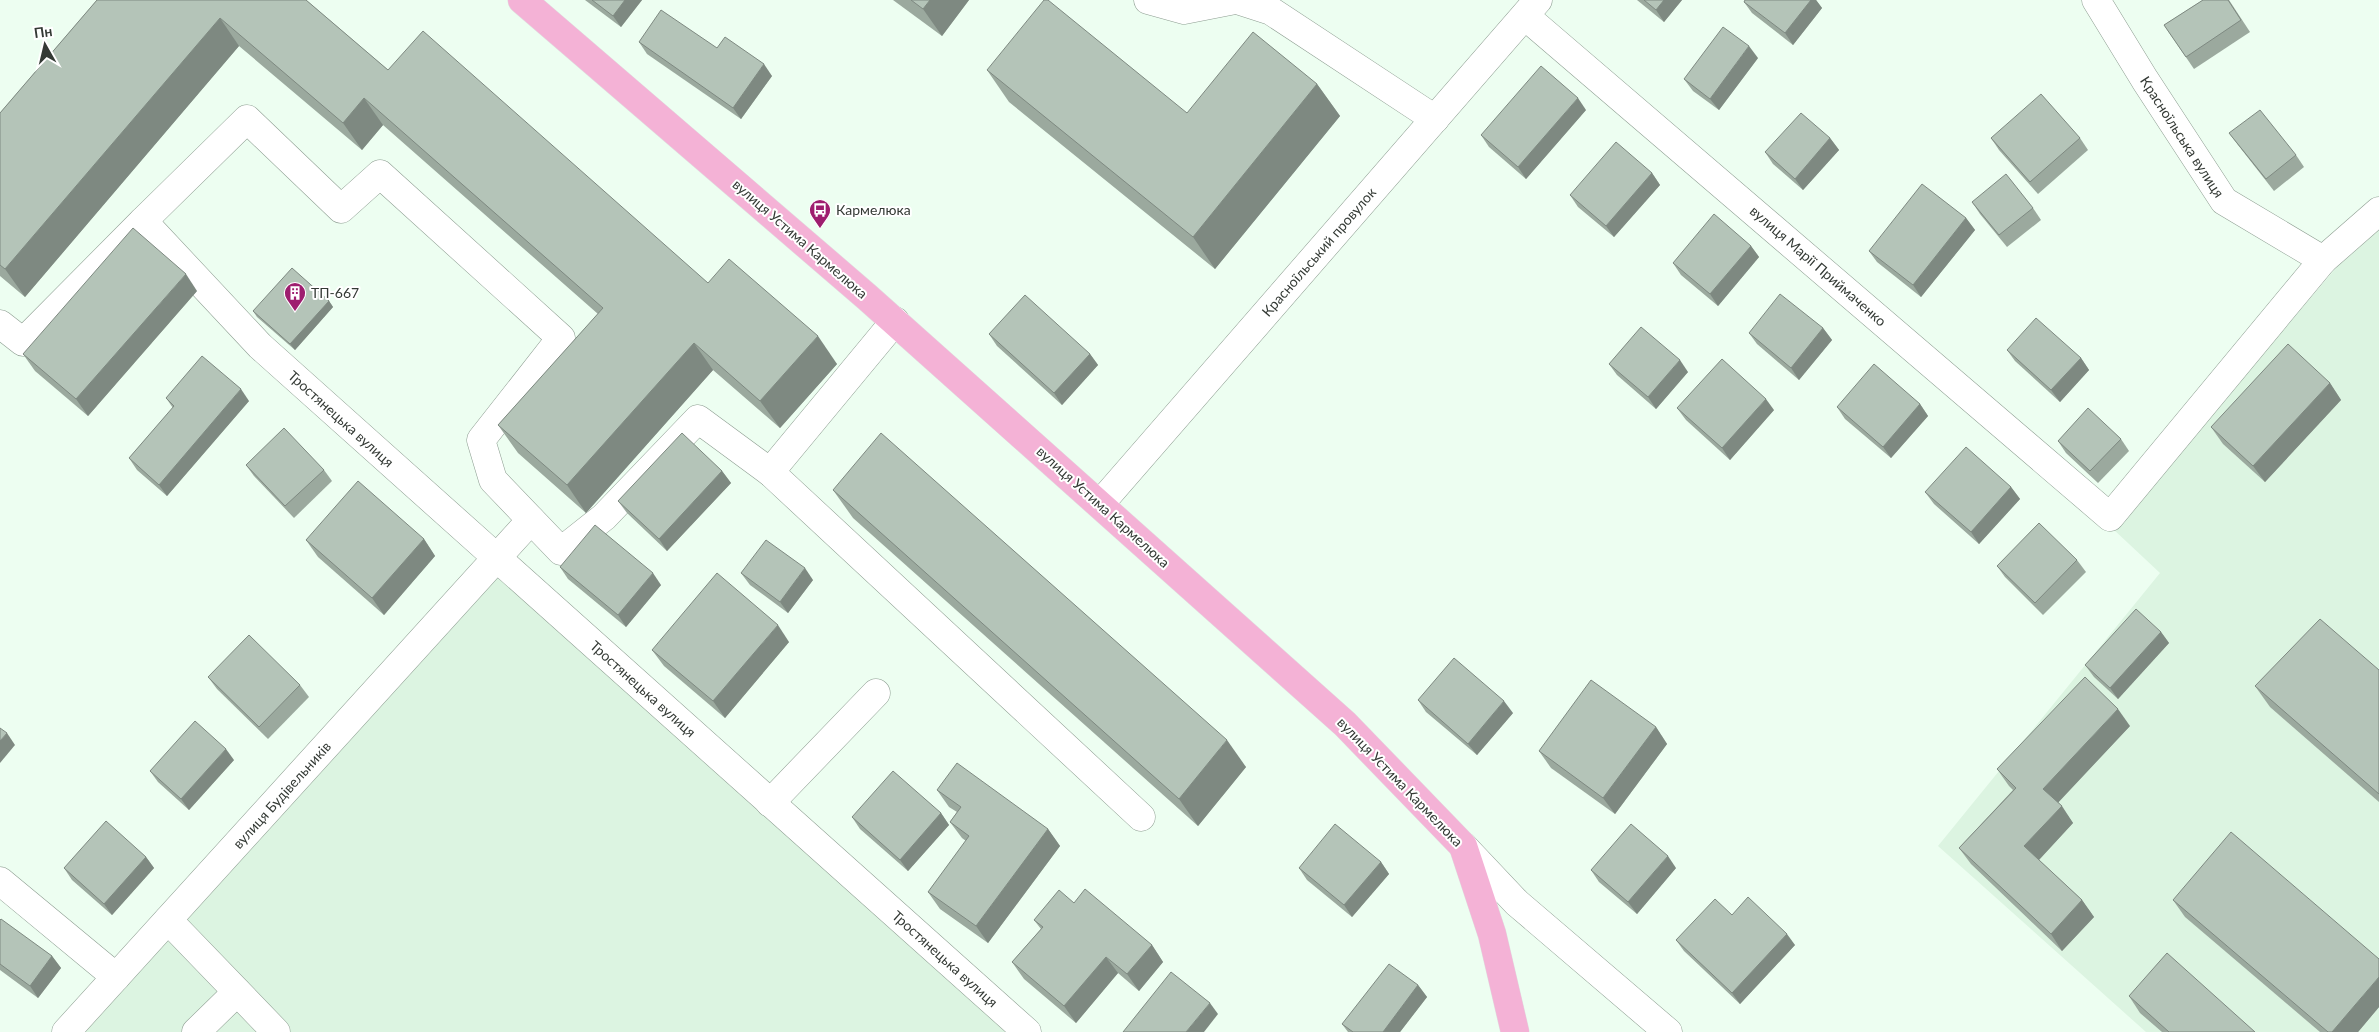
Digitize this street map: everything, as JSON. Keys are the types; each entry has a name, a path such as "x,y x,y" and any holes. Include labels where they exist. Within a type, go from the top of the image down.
{"main road":[{"name":"вулиця Устима Кармелюка","path":"522,0 895,321 1345,724 1463,846"},
{"path":"1463,846 1492,934 1515,1032"}],"street":[{"path":"1148,0 1184,10 1236,0 1272,11 1435,119"},
{"name":"Красноїльська вулиця","path":"2096,0 2145,80 2224,201 2323,260"},
{"name":"Красноїльський провулок","path":"1100,504 1531,8"},
{"name":"вулиця Марії Приймаченко","path":"1531,8 2110,517 2323,260"},
{"path":"0,324 23,342 247,119 341,209 380,174 561,338 481,440 493,480 561,551 604,517 698,418 770,472 1141,817"},
{"path":"2323,260 2379,211"},
{"name":"Тростянецька вулиця","path":"143,221 260,346 1027,1032"},
{"path":"770,472 895,321"},
{"name":"вулиця Будівельників","path":"66,1032 498,559 531,520"},
{"path":"770,803 876,694"},
{"name":"вулиця Устима Кармелюка","path":"1463,846 1517,903 1668,1032"},
{"path":"0,881 116,977"},
{"path":"168,920 276,1032"},
{"path":"196,1032 237,992"}],"shaded area":[{"path":"2379,230 2379,1032 2146,1032 1938,846 2160,573 2113,529 2337,267"},
{"path":"492,559 1034,1032 61,1032"}],"building":[{"path":"97,0 306,0 388,70 423,31 708,283 729,259 818,336 760,401 694,343 567,485 498,425 603,308 364,98 343,123 220,18 5,269 0,265 0,113"},
{"path":"592,0 625,0 613,16"},
{"path":"911,0 930,0 923,9"},
{"path":"1044,0 1048,0 1187,113 1253,32 1317,84 1193,237 987,70"},
{"path":"1644,0 1664,0 1656,10"},
{"path":"1745,0 1811,0 1785,33 1744,2"},
{"path":"2203,0 2228,0 2241,20 2186,57 2164,25"},
{"path":"661,10 717,48 725,37 764,64 733,108 639,42"},
{"path":"1723,27 1749,46 1710,99 1684,79"},
{"path":"1541,66 1578,98 1518,167 1481,135"},
{"path":"2041,94 2080,138 2030,182 1991,138"},
{"path":"2260,110 2296,155 2266,179 2229,133"},
{"path":"1801,113 1830,138 1795,179 1765,152"},
{"path":"1616,142 1652,173 1606,226 1570,195"},
{"path":"2006,174 2033,208 1999,235 1972,202"},
{"path":"1922,184 1966,218 1913,285 1869,251"},
{"path":"1714,214 1751,246 1710,294 1673,263"},
{"path":"133,228 186,274 76,399 23,354"},
{"name":"ТП-667","path":"292,268 329,301 290,344 253,311"},
{"path":"1780,294 1823,328 1791,368 1749,333"},
{"path":"1025,295 1090,354 1054,393 989,334"},
{"path":"2036,318 2081,358 2051,390 2007,350"},
{"path":"1641,327 1680,360 1648,397 1609,364"},
{"path":"2288,344 2330,383 2253,466 2211,427"},
{"path":"202,356 241,389 159,485 129,458 174,406 166,398"},
{"path":"1722,359 1766,399 1722,448 1677,408"},
{"path":"1874,364 1920,404 1883,447 1837,407"},
{"path":"2088,408 2121,439 2090,471 2058,441"},
{"path":"284,428 324,470 285,506 246,465"},
{"path":"682,433 722,471 659,539 618,501"},
{"path":"881,433 1227,740 1179,799 833,490"},
{"path":"1966,447 2011,487 1971,532 1925,492"},
{"path":"358,481 424,539 372,598 306,540"},
{"path":"2039,523 2077,560 2035,603 1997,566"},
{"path":"595,525 653,573 618,615 560,567"},
{"path":"766,540 805,568 780,602 741,573"},
{"path":"717,573 778,625 713,701 652,650"},
{"path":"2136,609 2161,632 2110,688 2085,665"},
{"path":"2320,619 2379,670 2379,794 2255,686"},
{"path":"249,635 300,685 259,727 208,677"},
{"path":"1454,658 1504,701 1468,744 1418,700"},
{"path":"2085,677 2118,709 2043,789 2062,806 2024,846 2082,900 2051,934 1959,848 2016,788 1997,769"},
{"path":"1591,680 1656,727 1603,798 1539,751"},
{"path":"195,721 226,749 181,799 150,771"},
{"path":"0,728 7,733 0,741"},
{"path":"957,763 1048,829 976,926 928,892 969,836 950,822 961,807 937,790"},
{"path":"893,771 941,813 900,860 852,817"},
{"path":"106,821 146,857 104,904 64,868"},
{"path":"1335,824 1381,862 1344,905 1299,868"},
{"path":"1631,824 1668,856 1628,902 1591,870"},
{"path":"2231,832 2379,959 2379,977 2332,1032 2328,1032 2173,900"},
{"path":"1085,889 1152,945 1127,974 1106,957 1064,1006 1012,962 1043,927 1034,920 1059,890 1074,903"},
{"path":"1748,897 1787,934 1732,993 1676,940 1715,899 1732,915"},
{"path":"1,919 52,956 30,986 0,964"},
{"path":"2167,953 2255,1032 2169,1032 2129,996"},
{"path":"1389,964 1418,985 1383,1032 1353,1032 1342,1024"},
{"path":"1171,972 1210,1003 1186,1032 1123,1032"}],"place":[{"name":"Кармелюка","path":"820,229"},
{"name":"ТП-667","path":"295,312"}]}
